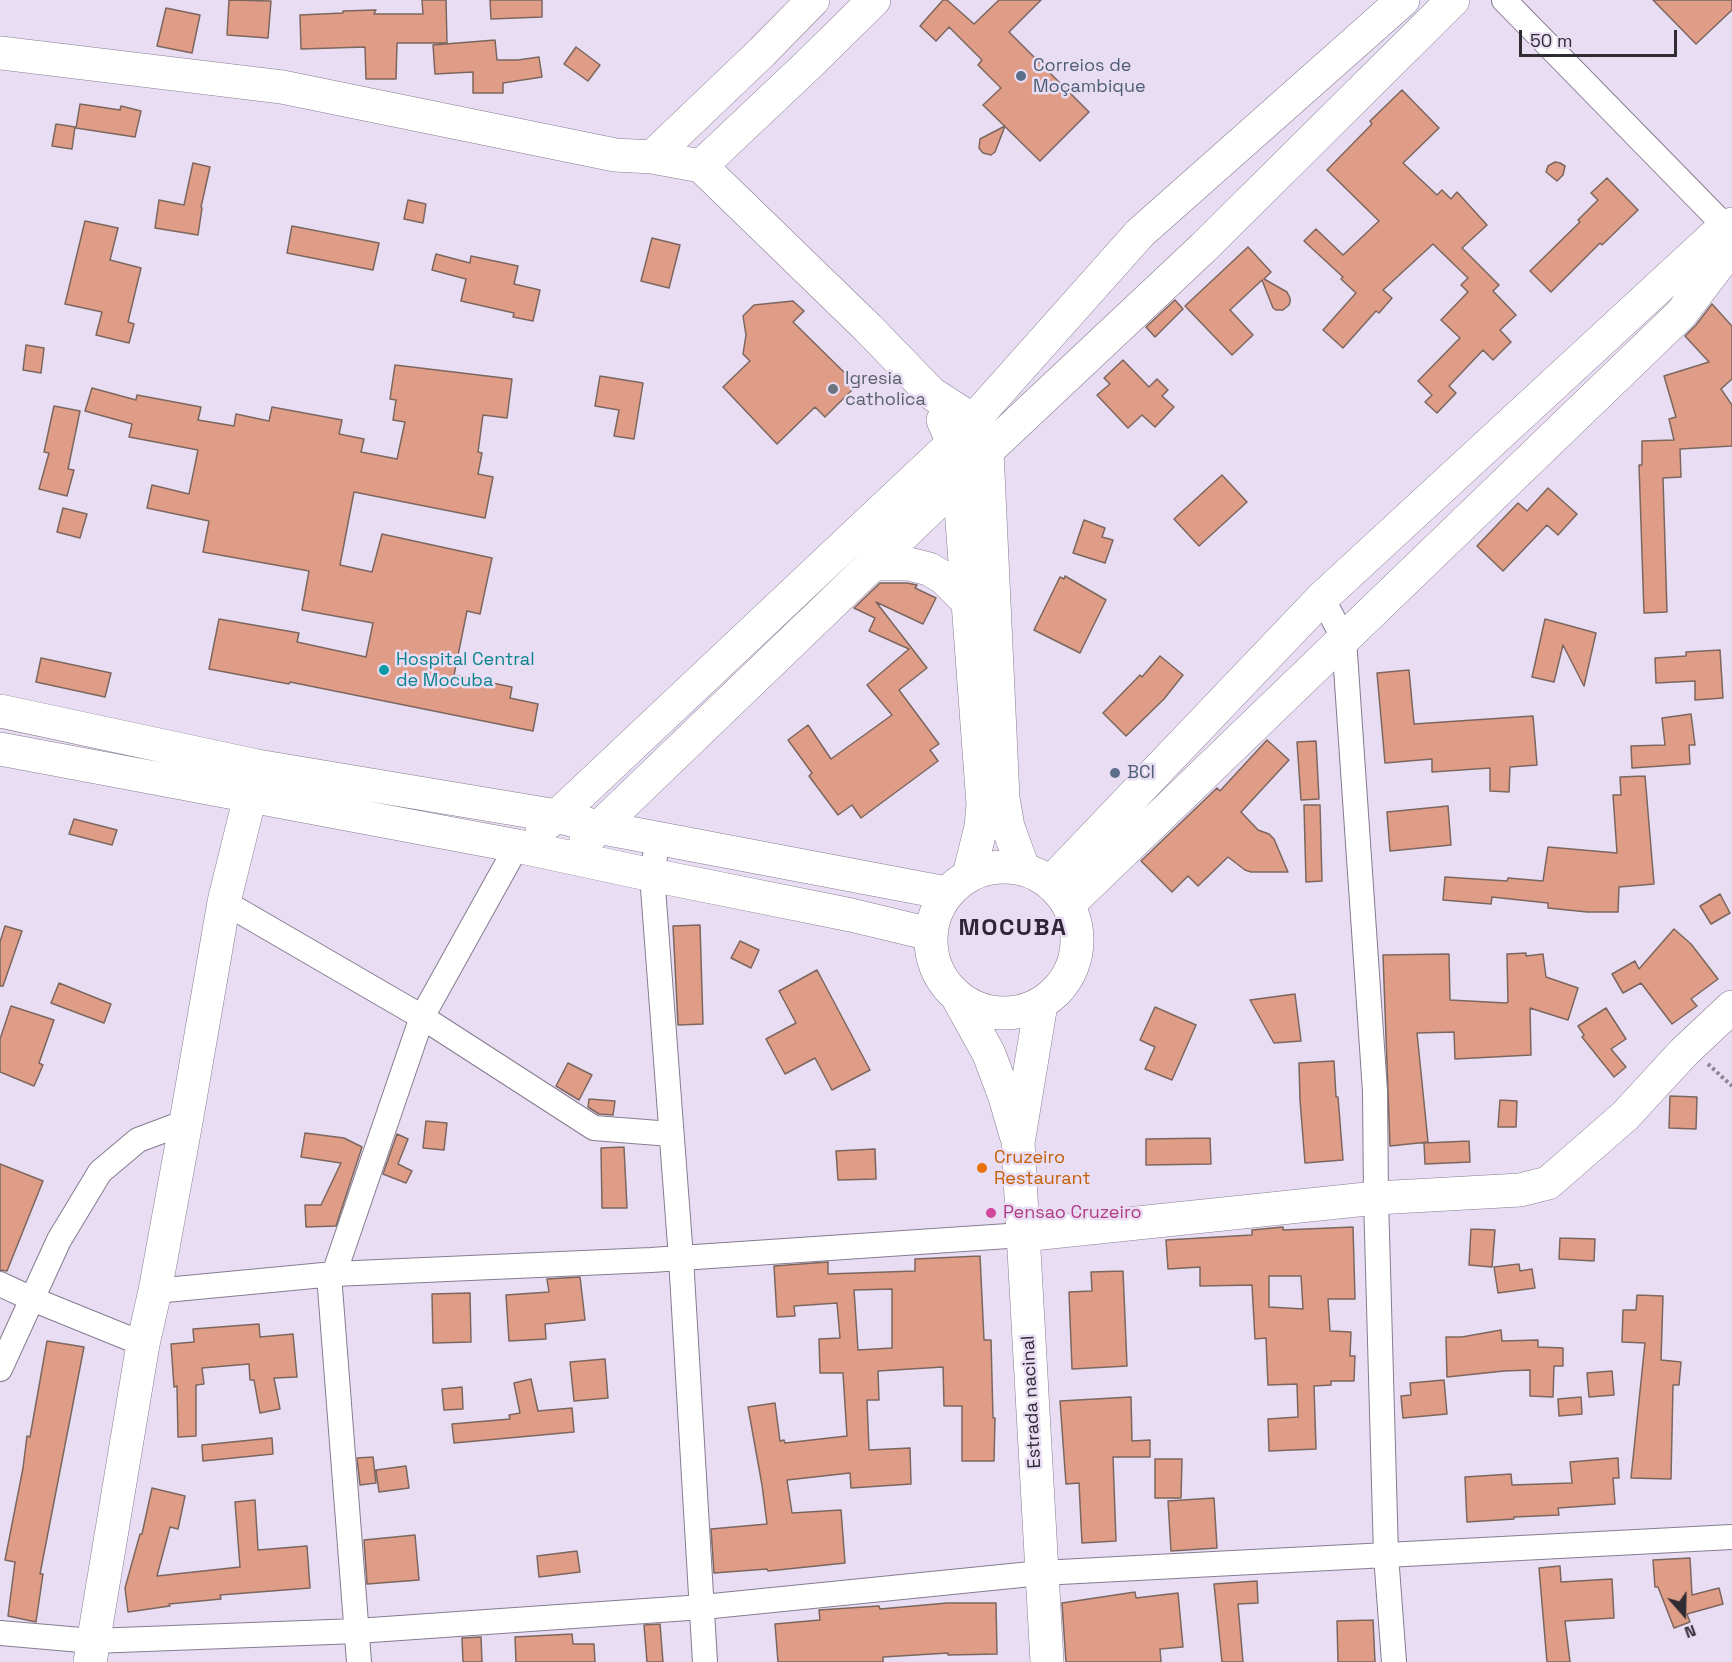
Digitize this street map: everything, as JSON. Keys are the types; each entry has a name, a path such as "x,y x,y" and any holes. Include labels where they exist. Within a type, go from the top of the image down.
{"main road":[{"path":"652,157 813,0"},
{"path":"701,166 810,64 874,0"},
{"path":"517,846 557,816 964,432 1140,233 1403,0"},
{"path":"569,857 987,452 1203,248 1453,0"},
{"path":"0,53 282,87 615,155 652,157 701,166 868,328 931,393 964,432 987,452 1003,798 1008,827 1078,931 1076,960 1063,986 1041,1004 1013,1013 984,1011 958,998"},
{"path":"1048,885 1322,598 1730,233"},
{"path":"1048,885 1344,639 1681,314 1730,233"},
{"path":"964,432 959,481 983,804 981,826 958,884 935,913 930,934 936,969 958,998 989,1054 1005,1097 1018,1143"},
{"path":"872,564 909,564 929,569 944,578 968,602"},
{"path":"0,711 257,766 557,816 598,827 658,838 958,884 986,868 1005,866 1048,885"},
{"path":"0,749 517,846 851,915 930,934"},
{"path":"92,1652 143,1344 186,1122 224,902 257,766"},
{"path":"1018,1143 1041,1004"},
{"path":"1023,1235 1376,1198 1520,1190 1548,1183 1624,1116 1683,1052 1732,1006"},
{"name":"Estrada nacinal","path":"1018,1143 1047,1662"}],"street":[{"path":"1504,0 1730,233"},
{"path":"1322,598 1344,639 1375,1091 1386,1555 1394,1662"},
{"path":"658,838 652,875 681,1258 705,1662"},
{"path":"359,1662 332,1274 422,1017 517,846"},
{"path":"224,902 422,1017 594,1128 671,1134"},
{"path":"0,1369 59,1240 100,1172 138,1140 186,1122"},
{"path":"155,1291 332,1274 681,1258 1023,1235"},
{"path":"0,1284 143,1344"},
{"path":"0,1633 92,1652 357,1630 702,1607 1041,1573 1732,1537"}],"building":[{"path":"229,0 271,1 268,38 227,35"},
{"path":"422,0 446,0 447,43 397,43 396,79 366,79 365,47 301,49 300,15 376,10 374,14 423,14"},
{"path":"490,0 542,0 542,17 491,19"},
{"name":"Correios de Moçambique","path":"943,0 947,0 974,24 999,0 1041,0 1009,32 1089,112 1040,161 983,105 1001,88 978,65 982,60 949,27 936,41 920,26"},
{"path":"1653,0 1732,0 1732,10 1696,44"},
{"path":"166,8 200,15 192,53 157,46"},
{"path":"495,40 497,60 539,57 542,77 503,83 503,93 473,93 473,72 435,74 433,45"},
{"path":"576,47 600,65 588,81 564,64"},
{"path":"1402,90 1439,128 1403,163 1437,195 1442,190 1451,199 1457,192 1487,225 1462,248 1499,285 1493,291 1516,315 1500,330 1511,342 1493,360 1483,350 1449,386 1456,393 1437,413 1425,402 1432,395 1418,381 1460,338 1441,320 1468,292 1461,285 1468,278 1433,244 1383,290 1392,298 1379,313 1376,311 1343,348 1323,330 1356,293 1341,279 1343,277 1304,241 1316,229 1343,255 1379,221 1327,170 1372,124 1370,121"},
{"path":"80,104 120,110 121,106 141,111 135,137 76,128"},
{"path":"56,124 75,127 72,149 52,146"},
{"path":"1005,126 995,152 991,155 983,153 979,148 980,139"},
{"path":"1555,162 1565,166 1563,175 1557,181 1546,172 1548,166"},
{"path":"193,163 210,167 201,207 198,235 155,228 159,200 184,205"},
{"path":"1607,178 1638,210 1602,245 1600,243 1551,292 1530,271 1580,222 1578,220 1598,200 1591,193"},
{"path":"408,200 426,204 423,223 404,219"},
{"path":"85,221 118,228 110,260 141,268 128,322 134,324 129,343 96,335 102,312 65,304"},
{"path":"292,226 379,243 373,270 287,253"},
{"path":"652,238 680,245 669,288 641,281"},
{"path":"1248,247 1271,272 1264,279 1287,292 1290,302 1283,310 1273,308 1262,280 1230,310 1253,335 1232,355 1185,306"},
{"path":"436,254 470,263 471,256 518,266 514,284 540,290 533,321 513,317 514,313 461,301 466,279 432,270"},
{"path":"1175,300 1183,309 1155,337 1146,327"},
{"path":"793,301 804,311 793,322 857,385 825,417 815,407 777,444 723,387 750,361 743,354 746,335 743,316 754,305"},
{"path":"1712,304 1732,326 1732,379 1721,389 1732,405 1732,446 1680,449 1681,477 1663,478 1667,612 1644,613 1639,465 1642,465 1642,441 1674,440 1669,419 1676,417 1664,376 1709,362 1685,336"},
{"path":"26,345 44,348 41,373 23,370"},
{"path":"1123,360 1149,387 1157,379 1168,390 1162,396 1174,407 1155,427 1142,415 1128,428 1097,395 1110,384 1104,378"},
{"path":"395,365 512,379 507,418 483,415 478,452 482,453 478,474 493,477 485,518 354,492 340,565 372,572 382,534 492,558 480,614 467,611 454,675 512,687 510,698 538,704 533,731 290,682 289,684 209,669 219,619 299,633 297,642 366,657 373,623 302,610 309,571 203,552 209,521 147,508 152,485 189,494 198,450 129,437 132,424 85,411 92,388 136,400 137,395 201,407 198,420 234,426 236,414 269,421 272,407 342,420 339,434 364,439 361,452 397,459 405,422 393,420 396,400 390,399"},
{"path":"600,376 643,383 634,439 614,436 619,410 595,406"},
{"path":"54,406 80,411 68,469 74,470 67,496 39,489 49,453 44,452"},
{"path":"1222,475 1247,502 1199,546 1174,519"},
{"path":"1548,488 1577,514 1558,535 1547,525 1503,571 1477,546 1518,503 1527,511"},
{"path":"63,508 87,514 80,538 57,532"},
{"path":"1084,520 1105,528 1102,537 1113,540 1105,563 1073,553"},
{"path":"1065,576 1106,600 1080,653 1034,630 1060,577 1064,579"},
{"path":"880,583 917,585 915,588 936,598 923,624 876,602 927,668 899,690 939,744 930,750 938,761 861,818 852,805 838,815 809,776 812,773 788,740 808,725 831,759 892,715 867,685 909,649 869,631 875,618 854,608"},
{"path":"1545,619 1596,633 1584,686 1563,645 1554,682 1532,677"},
{"path":"1720,650 1723,698 1695,700 1695,681 1656,683 1655,658 1686,656 1686,652"},
{"path":"1160,656 1183,675 1164,699 1126,736 1103,713 1140,675 1142,677"},
{"path":"41,658 111,673 105,697 36,682"},
{"path":"1409,670 1414,724 1533,716 1537,765 1510,767 1509,792 1490,791 1490,768 1432,772 1432,759 1385,763 1377,673"},
{"path":"1691,714 1695,745 1689,745 1690,764 1632,768 1631,746 1665,745 1662,718"},
{"path":"1267,740 1289,760 1241,812 1258,830 1269,834 1274,839 1288,872 1251,872 1228,857 1198,886 1188,876 1172,892 1141,861 1217,788 1220,791"},
{"path":"1316,741 1319,799 1301,800 1297,742"},
{"path":"1645,776 1654,884 1619,887 1618,912 1548,908 1548,903 1492,897 1491,904 1443,900 1445,877 1543,881 1548,847 1617,853 1613,795 1621,795 1620,777"},
{"path":"1304,805 1320,805 1322,881 1306,882"},
{"path":"1448,806 1451,845 1390,851 1387,812"},
{"path":"74,819 117,830 112,845 69,834"},
{"path":"1720,894 1730,913 1711,924 1700,906"},
{"path":"700,925 703,1024 678,1025 673,926"},
{"path":"5,926 22,931 3,986 0,986 0,942"},
{"path":"1674,929 1691,944 1718,979 1691,999 1697,1006 1672,1024 1641,983 1623,993 1612,974 1635,961 1639,969"},
{"path":"740,941 759,950 751,968 731,958"},
{"path":"1526,953 1526,956 1543,954 1546,977 1578,988 1568,1020 1530,1008 1531,1055 1455,1059 1454,1032 1417,1033 1428,1142 1390,1146 1383,955 1449,954 1450,1000 1506,1003 1508,1002 1507,954"},
{"path":"817,970 870,1070 832,1090 815,1058 785,1074 766,1039 796,1023 779,991"},
{"path":"59,983 111,1004 104,1023 51,1003"},
{"path":"1295,994 1301,1041 1274,1043 1250,1000"},
{"path":"11,1006 54,1020 39,1063 43,1065 34,1086 0,1072 0,1039"},
{"path":"1155,1007 1196,1025 1172,1080 1145,1069 1155,1047 1140,1040"},
{"path":"1606,1008 1626,1039 1611,1049 1626,1067 1614,1077 1582,1037 1584,1035 1578,1026"},
{"path":"1334,1061 1343,1160 1305,1163 1299,1063"},
{"path":"568,1063 592,1075 579,1100 556,1086"},
{"path":"1670,1096 1697,1097 1696,1129 1669,1128"},
{"path":"589,1099 615,1101 613,1115 599,1114 588,1107"},
{"path":"1500,1100 1517,1101 1516,1127 1498,1127"},
{"path":"426,1121 447,1123 444,1150 423,1148"},
{"path":"305,1133 344,1138 362,1147 336,1226 306,1227 305,1205 321,1205 341,1163 301,1157"},
{"path":"397,1134 408,1139 398,1164 412,1171 406,1183 383,1174"},
{"path":"1210,1138 1211,1164 1146,1165 1146,1139"},
{"path":"1469,1141 1470,1162 1425,1164 1424,1143"},
{"path":"624,1147 627,1208 602,1208 601,1148"},
{"path":"875,1149 876,1179 838,1180 836,1151"},
{"path":"0,1164 43,1181 7,1271 0,1270"},
{"path":"1283,1227 1283,1230 1353,1227 1355,1299 1328,1299 1330,1331 1351,1332 1350,1356 1355,1356 1354,1381 1331,1381 1331,1385 1314,1386 1316,1449 1269,1451 1268,1419 1298,1417 1297,1384 1268,1385 1266,1338 1255,1339 1252,1285 1200,1286 1200,1267 1168,1269 1166,1240 1252,1235 1252,1230","holes":["1269,1276 1301,1276 1303,1309 1269,1307"]},
{"path":"1471,1229 1495,1230 1492,1267 1469,1265"},
{"path":"1560,1238 1595,1239 1594,1261 1559,1259"},
{"path":"980,1256 984,1340 991,1340 993,1418 995,1418 994,1461 962,1461 962,1406 944,1406 943,1367 878,1371 879,1400 867,1400 869,1450 910,1448 911,1484 851,1488 850,1473 787,1480 792,1513 841,1510 845,1563 768,1571 767,1569 714,1573 711,1529 767,1524 748,1407 775,1403 780,1441 784,1440 785,1443 847,1436 843,1373 820,1373 819,1339 840,1338 837,1303 794,1306 795,1316 777,1317 774,1266 828,1262 828,1274 915,1271 915,1259","holes":["892,1289 892,1348 858,1350 854,1290"]},
{"path":"1519,1264 1520,1271 1532,1269 1535,1288 1498,1293 1494,1267"},
{"path":"1123,1271 1127,1366 1072,1369 1069,1292 1092,1291 1091,1272"},
{"path":"580,1277 585,1320 545,1324 546,1339 509,1341 506,1295 549,1292 547,1279"},
{"path":"470,1293 471,1342 433,1343 432,1294"},
{"path":"1637,1295 1663,1296 1661,1360 1681,1362 1679,1385 1673,1385 1671,1479 1631,1478 1645,1343 1622,1342 1623,1310 1636,1310"},
{"path":"259,1324 260,1337 293,1334 297,1377 274,1378 280,1409 260,1413 254,1380 250,1380 249,1364 202,1368 204,1384 196,1385 196,1436 178,1437 177,1386 174,1387 171,1344 194,1342 193,1329"},
{"path":"1501,1330 1502,1341 1538,1340 1538,1347 1563,1348 1563,1366 1554,1366 1553,1397 1530,1396 1530,1370 1447,1377 1446,1337 1462,1337"},
{"path":"47,1341 84,1347 40,1574 43,1574 36,1622 8,1616 15,1562 5,1560"},
{"path":"605,1359 608,1398 574,1401 570,1362"},
{"path":"1612,1371 1614,1395 1589,1397 1587,1373"},
{"path":"531,1379 538,1411 572,1408 574,1432 454,1443 452,1424 510,1419 509,1415 520,1413 514,1383"},
{"path":"1444,1380 1447,1414 1403,1418 1401,1396 1411,1395 1410,1383"},
{"path":"462,1387 463,1409 444,1410 442,1389"},
{"path":"1131,1397 1132,1441 1150,1440 1150,1457 1113,1457 1116,1541 1082,1543 1079,1483 1066,1484 1060,1401"},
{"path":"1581,1397 1582,1414 1559,1416 1558,1399"},
{"path":"272,1438 273,1454 203,1461 202,1445"},
{"path":"373,1457 376,1483 360,1485 357,1458"},
{"path":"1618,1458 1619,1478 1613,1478 1615,1504 1558,1508 1559,1515 1467,1522 1465,1477 1511,1474 1512,1485 1572,1483 1570,1462"},
{"path":"1155,1459 1182,1459 1181,1498 1155,1498"},
{"path":"406,1466 409,1488 379,1492 376,1470"},
{"path":"152,1488 185,1496 178,1529 170,1527 157,1576 240,1567 235,1502 255,1500 258,1550 307,1546 310,1588 220,1595 221,1599 169,1604 170,1606 128,1612 125,1588 140,1534 142,1534"},
{"path":"1214,1498 1217,1548 1171,1551 1168,1501"},
{"path":"415,1535 419,1580 367,1584 364,1540"},
{"path":"577,1551 580,1572 539,1577 537,1556"},
{"path":"1690,1558 1692,1595 1719,1588 1723,1604 1687,1614 1690,1622 1674,1628 1658,1587 1655,1587 1653,1560"},
{"path":"1560,1566 1561,1582 1612,1579 1614,1618 1565,1621 1570,1662 1547,1662 1539,1568"},
{"path":"1257,1581 1258,1603 1238,1604 1243,1662 1222,1662 1214,1584"},
{"path":"1135,1592 1136,1598 1178,1593 1183,1647 1160,1649 1161,1662 1066,1662 1062,1603"},
{"path":"947,1603 996,1603 997,1654 948,1655 948,1653 883,1657 883,1662 778,1662 775,1624 820,1620 819,1610 879,1606 880,1609"},
{"path":"1373,1620 1375,1662 1338,1662 1337,1621"},
{"path":"660,1624 663,1662 647,1662 644,1625"},
{"path":"572,1634 573,1644 594,1644 595,1662 516,1662 515,1637"},
{"path":"481,1637 482,1662 463,1662 462,1638"}],"place":[{"name":"Correios de Moçambique","path":"1021,76"},
{"name":"Igresia catholica","path":"833,389"},
{"name":"Hospital Central de Mocuba","path":"384,670"},
{"name":"BCI","path":"1115,773"},
{"name":"Cruzeiro Restaurant","path":"982,1168"},
{"name":"Pensao Cruzeiro","path":"991,1213"}],"district":[{"name":"MOCUBA","path":"1013,928"}]}
